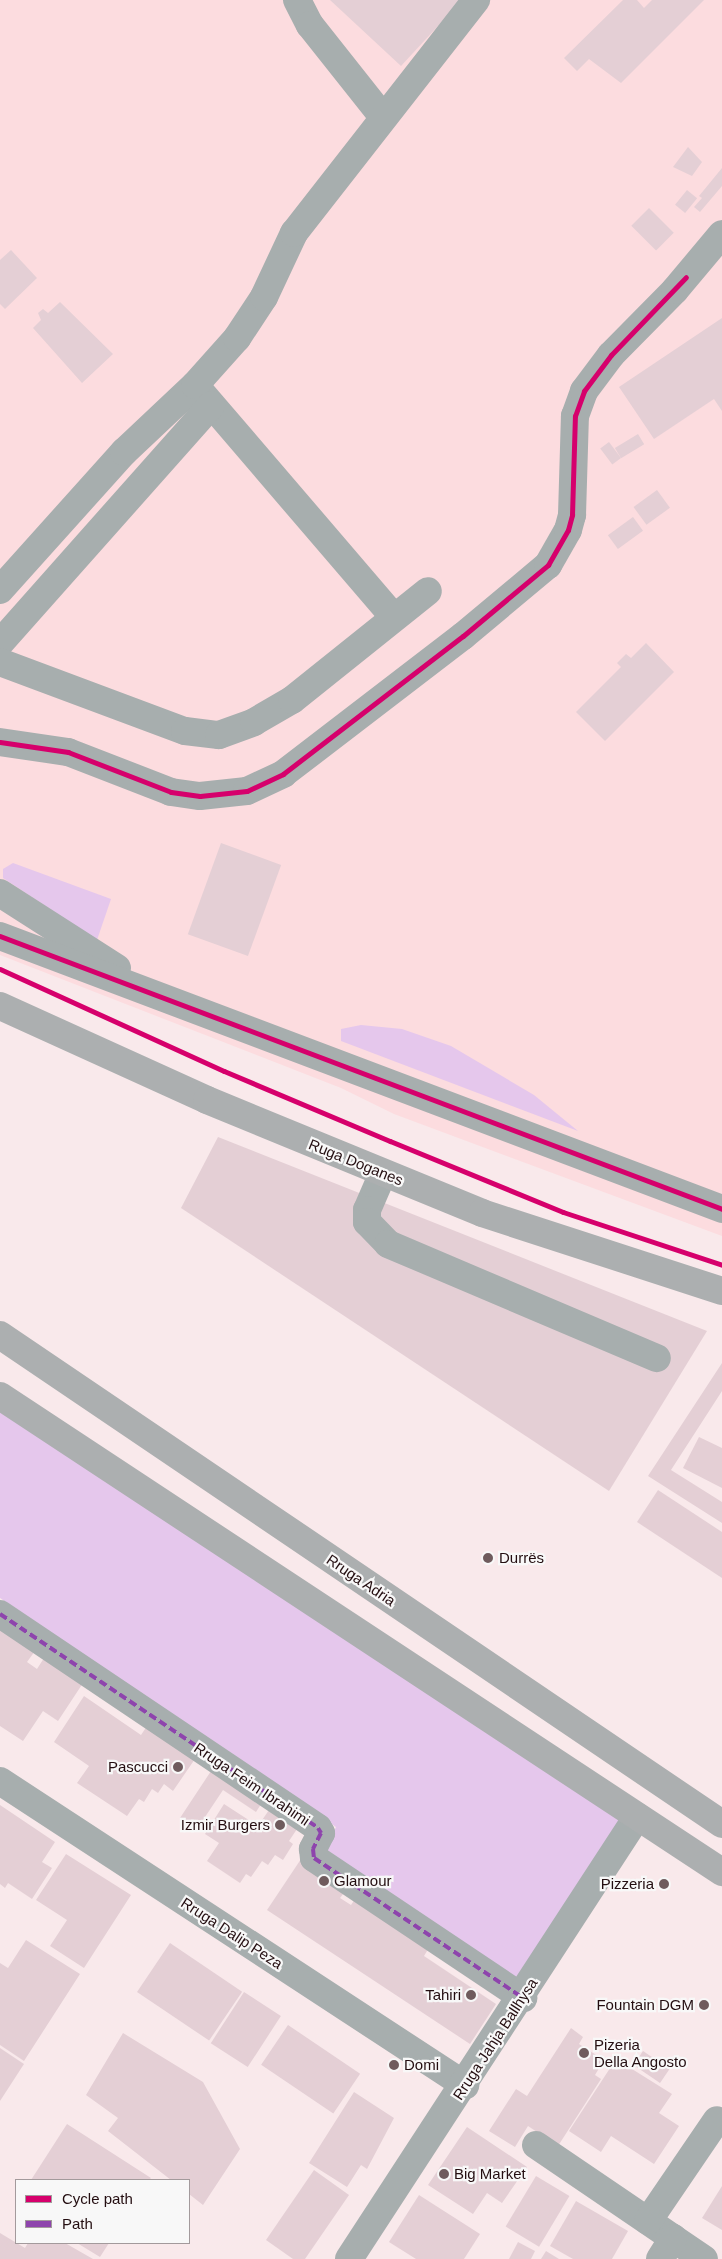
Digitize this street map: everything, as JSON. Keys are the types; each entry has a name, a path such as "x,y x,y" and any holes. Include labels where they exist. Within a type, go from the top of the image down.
{"main road":[{"name":"Ruga Doganes","path":"0,1006 208,1100 383,1173 562,1241 722,1291"},
{"name":"Rruga Adria","path":"0,1335 722,1824"},
{"path":"0,1396 722,1872"}],"street":[{"path":"297,0 310,25 382,116"},
{"path":"0,643 203,395 264,297 294,233 382,116 476,0"},
{"path":"0,742 68,752 171,792 200,796 247,791 283,774 485,619 548,565 568,530 572,515 573,435 584,391 611,356 686,277 722,234"},
{"path":"0,590 124,452 203,395"},
{"path":"203,395 394,617"},
{"path":"0,662 185,731 219,735 254,722 292,700 428,591"},
{"path":"0,893 50,929 156,993"},
{"path":"0,936 156,993 421,1098 722,1209"},
{"path":"383,1173 367,1210 368,1222 388,1244 657,1358"},
{"name":"Rruga Feim Ibrahimi","path":"0,1614 318,1828 321,1833 313,1849 314,1858 522,1998"},
{"name":"Rruga Dalip Peza","path":"0,1780 465,2085"},
{"name":"Rruga Jahja Ballhysa","path":"358,2256 637,1817"},
{"path":"648,2221 717,2120"},
{"path":"536,2145 648,2221 667,2248 704,2259"}],"shaded area":[{"path":"0,0 722,0 722,1236 394,1114 341,1088 0,955"},
{"path":"13,863 111,899 97,940 3,878 3,869"},
{"path":"361,1025 402,1029 451,1046 534,1095 578,1131 341,1041 341,1029"},
{"path":"0,1398 621,1819 518,1981 325,1851 336,1827 0,1598"}],"building":[{"path":"330,0 462,0 401,66"},
{"path":"623,0 637,0 644,8 652,0 704,0 621,83 589,59 577,71 564,58"},
{"path":"688,147 702,162 692,176 673,167"},
{"path":"722,168 722,186 700,212 694,207 702,198 699,196"},
{"path":"687,190 697,198 685,213 675,205"},
{"path":"649,208 674,233 656,250 631,226"},
{"path":"11,250 37,278 5,309 0,304 0,260"},
{"path":"60,302 113,354 82,383 33,328 41,320 38,313 43,309 48,313"},
{"path":"722,318 722,411 714,399 654,439 619,387"},
{"path":"638,434 644,444 621,458 615,448"},
{"path":"609,442 621,458 612,465 600,449"},
{"path":"657,490 670,508 646,525 634,507"},
{"path":"633,517 643,531 618,549 608,535"},
{"path":"646,643 674,672 605,741 576,712 621,667 617,663 626,654 631,658"},
{"path":"221,843 281,865 248,956 188,934"},
{"path":"218,1137 707,1331 609,1491 181,1208"},
{"path":"722,1363 722,1391 671,1470 722,1502 722,1523 648,1476"},
{"path":"699,1437 722,1448 722,1488 683,1468"},
{"path":"658,1490 722,1532 722,1578 637,1522"},
{"path":"0,1628 35,1651 27,1662 37,1669 44,1658 83,1683 58,1721 43,1711 23,1741 0,1726"},
{"path":"84,1696 141,1735 149,1723 197,1756 173,1791 164,1784 158,1793 152,1789 144,1802 139,1799 127,1816 77,1783 89,1766 54,1742"},
{"path":"213,1768 263,1801 256,1812 223,1790 197,1829 180,1818"},
{"path":"224,1804 258,1826 269,1810 297,1829 289,1841 293,1844 283,1860 275,1855 268,1865 262,1861 251,1877 246,1874 240,1883 207,1861 219,1843 205,1834"},
{"path":"0,1805 55,1842 42,1862 52,1868 32,1899 8,1883 5,1888 0,1884"},
{"path":"66,1854 131,1895 84,1968 50,1946 67,1920 36,1900"},
{"path":"303,1856 349,1886 340,1898 351,1905 359,1893 433,1941 424,1956 496,2004 470,2044 267,1910"},
{"path":"26,1940 80,1974 24,2061 0,2045 0,1963 8,1968"},
{"path":"170,1943 242,1992 209,2041 137,1992"},
{"path":"244,1992 281,2016 248,2067 211,2043"},
{"path":"288,2025 360,2074 333,2113 261,2065"},
{"path":"571,2028 583,2037 579,2044 604,2060 595,2075 601,2079 558,2146 528,2126 515,2147 489,2131 516,2089 527,2096"},
{"path":"123,2033 203,2082 240,2149 203,2205 190,2195 190,2179 170,2179 108,2131 118,2118 86,2095"},
{"path":"0,2048 24,2064 0,2101"},
{"path":"643,2051 670,2069 660,2083 633,2065"},
{"path":"616,2059 672,2094 659,2113 679,2126 654,2164 611,2136 601,2152 569,2131"},
{"path":"354,2092 394,2118 367,2169 361,2165 347,2187 309,2163"},
{"path":"67,2124 151,2178 150,2179 32,2179"},
{"path":"467,2127 527,2167 502,2203 487,2193 473,2214 428,2185"},
{"path":"314,2170 349,2195 305,2259 293,2259 266,2240"},
{"path":"536,2176 569,2196 539,2247 506,2227"},
{"path":"722,2186 722,2230 702,2218"},
{"path":"419,2195 480,2234 464,2259 416,2259 389,2242"},
{"path":"576,2201 628,2231 612,2259 573,2259 550,2246"},
{"path":"0,2233 15,2242 15,2244 25,2248 27,2244 67,2244 93,2259 0,2259"},
{"path":"518,2242 535,2251 531,2259 509,2259"},
{"path":"79,2244 108,2244 100,2257"},
{"path":"546,2251 559,2259 541,2259"}],"marked path":[{"path":"0,1614 318,1828 321,1833 313,1849 314,1858 523,1998"}],"cycle path":[{"path":"0,742 68,752 171,792 200,796 247,791 283,774 463,636 548,565 568,530 572,515 575,416 584,391 611,355 686,277"},
{"path":"0,936 722,1209"},
{"path":"0,969 224,1071 563,1212 722,1265"}],"place":[{"name":"Durrës","path":"488,1558"},
{"name":"Pascucci","path":"178,1767"},
{"name":"Izmir Burgers","path":"280,1825"},
{"name":"Glamour","path":"324,1881"},
{"name":"Pizzeria","path":"664,1884"},
{"name":"Tahiri","path":"471,1995"},
{"name":"Fountain DGM","path":"704,2005"},
{"name":"Pizeria Della Angosto","path":"584,2053"},
{"name":"Domi","path":"394,2065"},
{"name":"Big Market","path":"444,2174"}]}
